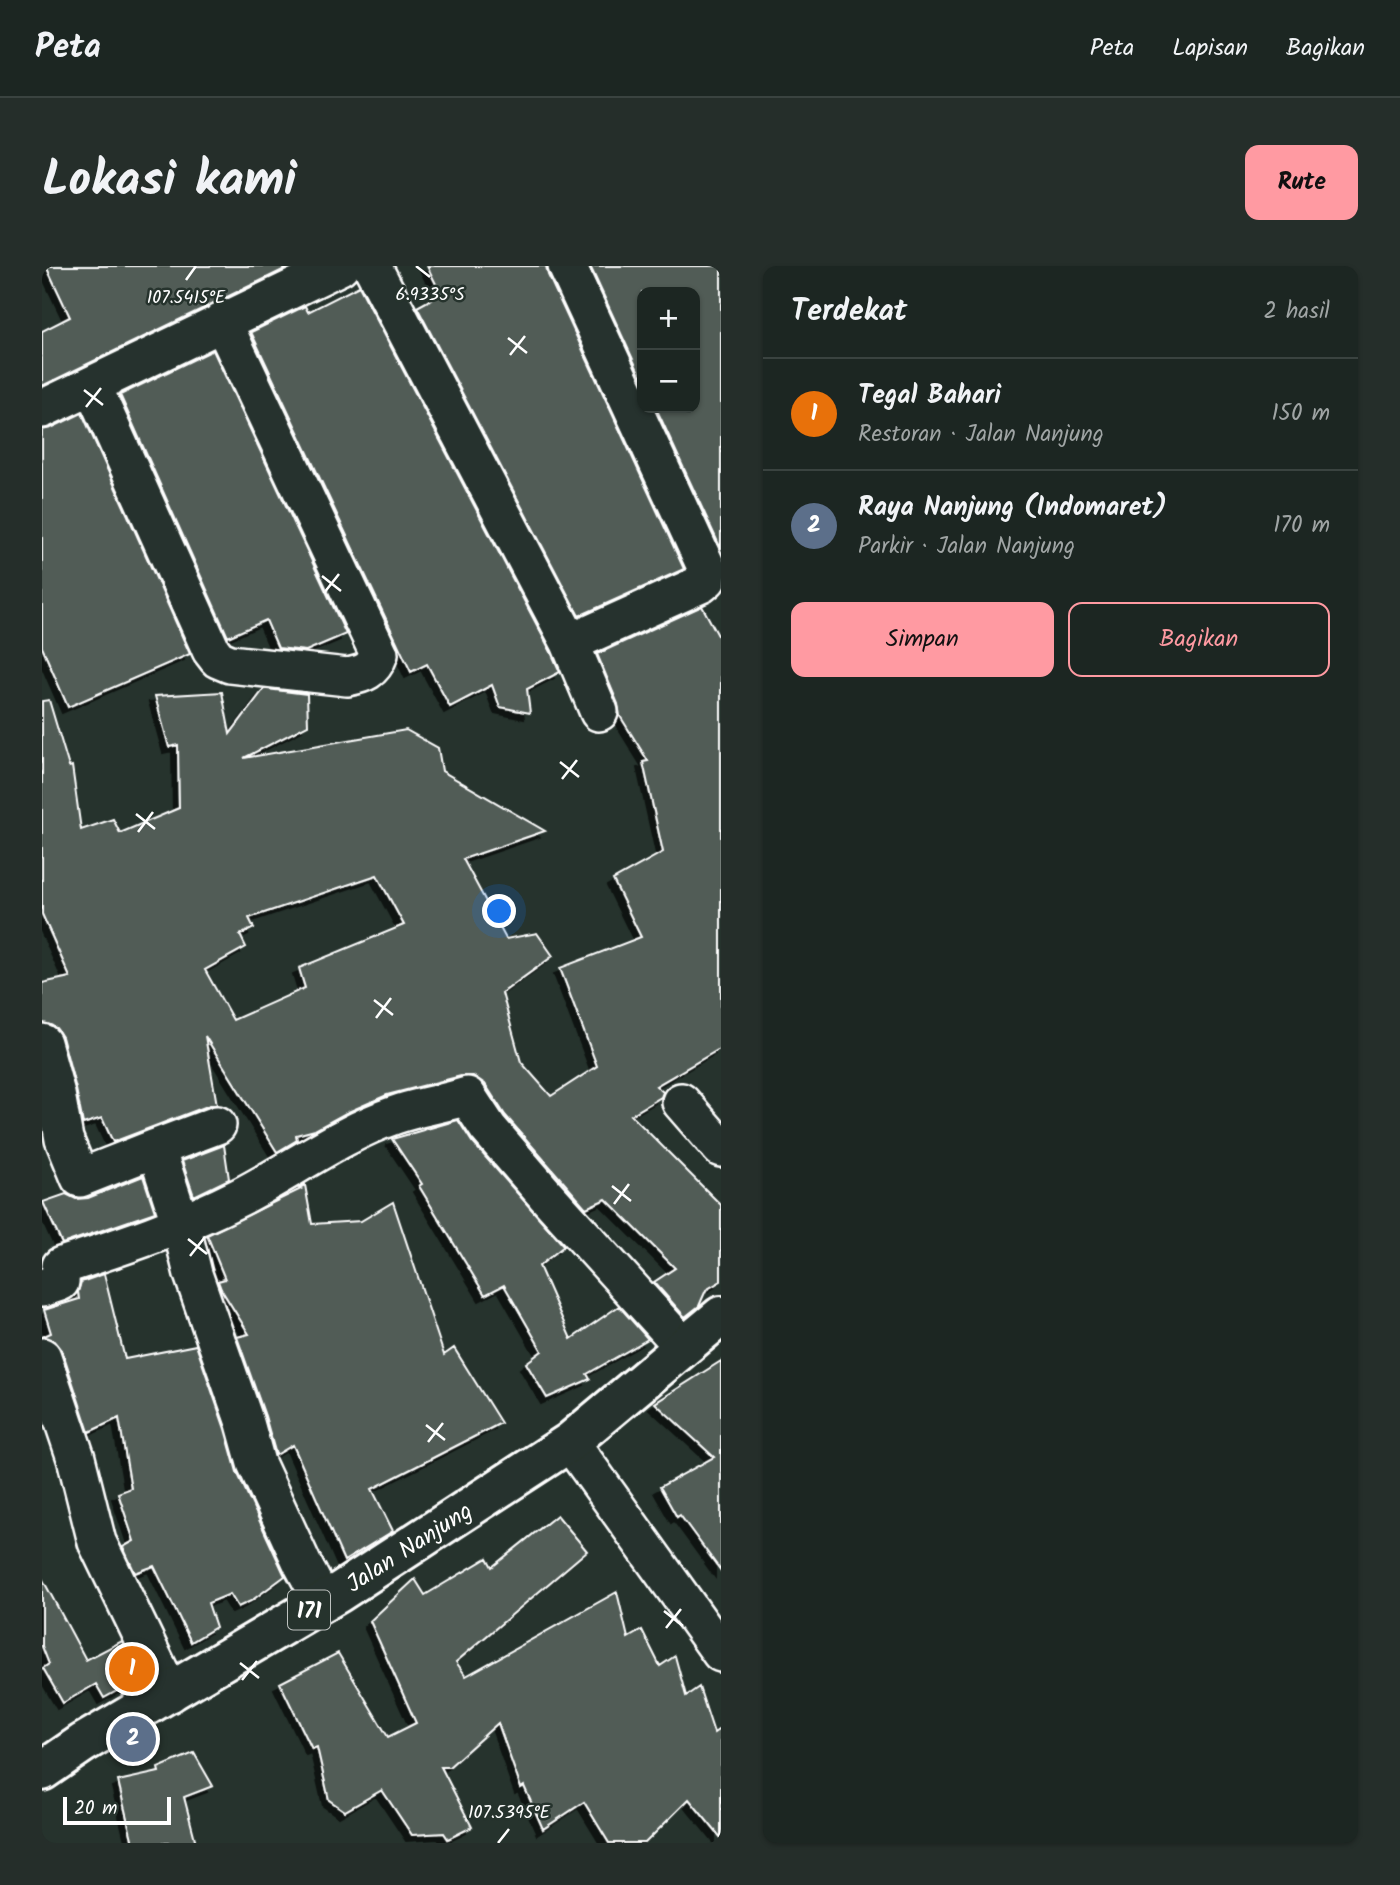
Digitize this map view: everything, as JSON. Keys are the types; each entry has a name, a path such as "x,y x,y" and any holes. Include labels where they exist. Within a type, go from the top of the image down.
{"main road":[{"name":"Jalan Nanjung","path":"42,1770 323,1602 570,1442 721,1316"}],"street":[{"path":"42,409 340,266"},
{"path":"372,266 570,643 599,712"},
{"path":"567,266 708,571 701,584 570,643"},
{"path":"92,385 211,650 218,659 230,664 347,677 363,674 374,666 379,654 222,321"},
{"path":"42,1043 57,1094 64,1139 80,1178 217,1125"},
{"path":"42,1289 60,1282 61,1266 181,1225 242,1196 359,1131 396,1114 442,1105 467,1096 488,1128 537,1185 683,1346"},
{"path":"681,1102 721,1148"},
{"path":"156,1148 181,1225 193,1274 245,1423 256,1463 323,1602"},
{"path":"42,1357 76,1458 97,1542 170,1693"},
{"path":"570,1442 721,1653"}],"building":[{"path":"46,266 287,268 42,386 42,331 70,317"},
{"path":"427,266 546,266 684,569 579,616 417,307 441,294"},
{"path":"590,266 721,266 721,549 658,413 700,413 700,287 637,287 637,368"},
{"path":"359,286 560,672 527,689 530,713 500,707 492,685 450,707 427,664 411,672 251,332 305,306 308,312"},
{"path":"213,350 346,634 306,651 278,648 266,620 228,637 120,395"},
{"path":"82,413 190,654 68,707 42,647 42,430"},
{"path":"702,606 721,641 721,1048 656,1086 663,1092 661,1097 631,1115 721,1205 721,1281 706,1290 699,1306 685,1317 654,1282 675,1268 606,1199 586,1208 505,1115 485,1084 473,1076 461,1076 387,1095 315,1130 296,1135 297,1140 277,1152 205,1036 217,1105 210,1105 113,1142 102,1118 83,1124 62,1037 56,1028 42,1023 42,983 70,977 42,914 42,701 49,700 69,767 72,766 81,830 113,819 120,833 179,808 178,745 169,747 155,696 222,692 230,734 264,689 267,689 307,694 308,725 244,758 406,730 438,748 442,771 545,831 463,859 506,939 537,933 553,956 502,993 521,1062 551,1096 597,1066 560,968 641,937 613,880 663,852 643,762 648,761 620,716 618,704 597,654","holes":["377,875 404,925 299,968 305,988 233,1020 205,970 246,947 240,935 254,928 249,918"]},
{"path":"458,1120 472,1142 564,1246 539,1266 571,1339 619,1306 648,1339 587,1374 590,1379 547,1398 526,1363 542,1351 504,1285 485,1295 419,1186 422,1184 392,1139"},
{"path":"224,1145 229,1179 194,1196 182,1161"},
{"path":"143,1176 155,1212 62,1244 43,1202 66,1194 76,1199 88,1198"},
{"path":"305,1185 312,1224 361,1221 393,1202 444,1355 454,1348 501,1423 372,1489 393,1531 344,1561 293,1445 276,1455 237,1337 249,1334 221,1289 218,1281 225,1279 207,1235"},
{"path":"104,1274 125,1359 196,1345 237,1472 285,1576 251,1601 238,1607 230,1594 208,1603 216,1627 191,1642 154,1566 135,1573 123,1547 134,1541 118,1493 131,1488 119,1418 89,1432 62,1350 55,1341 42,1337 51,1333 44,1310 79,1299 81,1282"},
{"path":"721,1361 721,1571 680,1515 677,1517 660,1487 714,1457 655,1403"},
{"path":"557,1515 587,1551 456,1662 466,1676 617,1592 628,1638 642,1630 660,1666 675,1656 686,1696 699,1687 714,1733 721,1728 721,1838 689,1799 645,1843 609,1843 584,1802 543,1829 524,1786 521,1788 498,1723 449,1767 441,1767 472,1827 448,1839 444,1833 412,1835 382,1790 345,1811 329,1800 317,1747 312,1749 280,1683 338,1653 388,1737 416,1723 370,1621 415,1579 425,1595 487,1558 492,1567"},
{"path":"42,1578 86,1660 122,1641 140,1678 104,1698 96,1684 63,1703 43,1668 49,1664 42,1646"},
{"path":"194,1753 213,1786 184,1797 196,1843 133,1843 118,1781 159,1772 158,1768"}],"place":[{"name":"Tegal Bahari","path":"132,1669"},
{"name":"Raya Nanjung (Indomaret)","path":"133,1739"}]}
